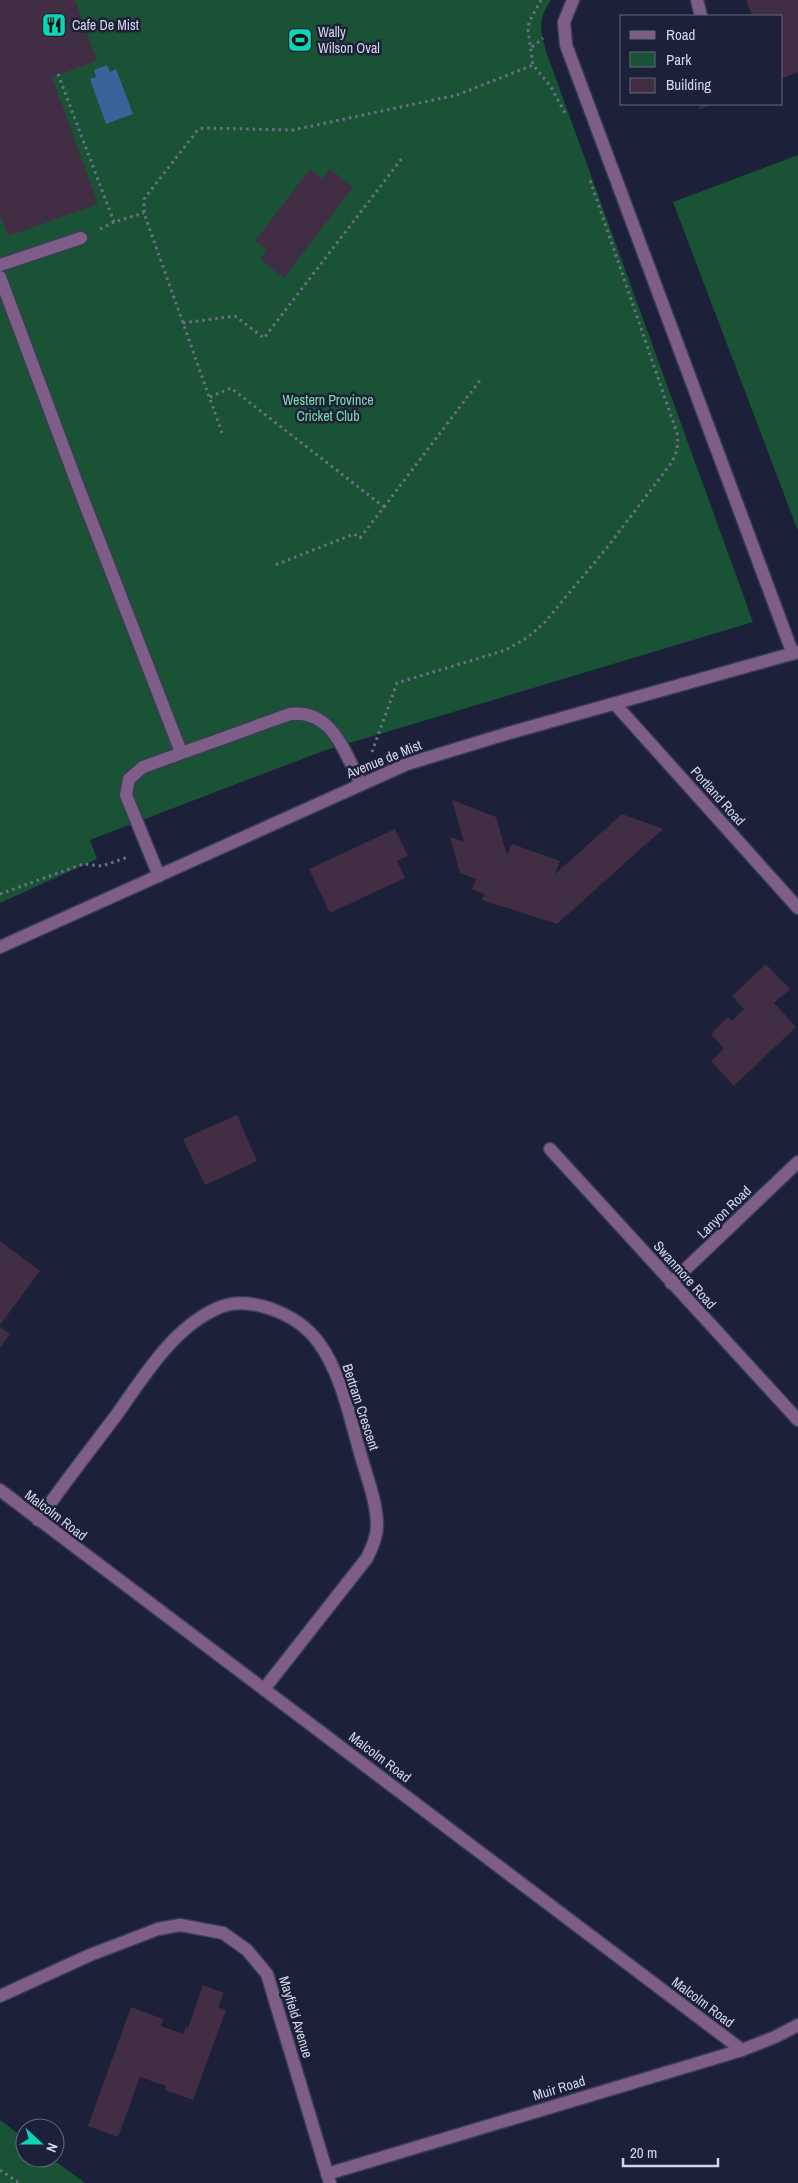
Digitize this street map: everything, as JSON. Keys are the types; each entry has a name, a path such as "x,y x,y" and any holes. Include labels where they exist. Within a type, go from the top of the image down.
{"street":[{"path":"573,0 564,22 566,45 796,653"},
{"path":"697,0 701,15"},
{"path":"0,265 81,238"},
{"path":"0,277 78,486 181,752"},
{"name":"Avenue de Mist","path":"0,947 416,761 796,653"},
{"name":"Portland Road","path":"615,704 798,908"},
{"path":"159,876 129,806 125,790 129,779 138,770 181,752 290,714 298,713 318,719 336,734 361,784"},
{"name":"Swanmore Road","path":"550,1149 798,1420"},
{"name":"Lanyon Road","path":"671,1283 798,1162"},
{"name":"Bertram Crescent","path":"38,1520 166,1348 199,1318 219,1308 248,1305 277,1311 301,1326 318,1342 332,1365 341,1388 372,1495 377,1526 374,1542 367,1558 264,1688"},
{"name":"Malcolm Road","path":"0,1490 742,2050"},
{"name":"Mayfield Avenue","path":"0,1996 90,1955 158,1928 180,1925 223,1933 247,1950 267,1974 328,2178"},
{"name":"Muir Road","path":"328,2178 742,2050 798,2026"}],"path":[{"path":"541,0 529,22 528,30 533,65 551,87 568,121"},
{"path":"222,433 144,213 144,199 197,131 203,128 293,130 457,95 533,65"},
{"path":"58,74 114,222"},
{"path":"183,323 235,316 264,338 403,157"},
{"path":"372,752 397,684 506,650 528,637 545,622 609,546 675,455 679,443 678,436 589,178"},
{"path":"81,238 114,222 144,213"},
{"path":"275,565 354,534 360,538 481,379"},
{"path":"210,397 231,388 384,507"},
{"path":"0,894 83,864 102,866 130,857 151,859"},
{"path":"0,2170 19,2183"}],"green space":[{"name":"Western Province Cricket Club","path":"0,0 551,0 543,14 541,26 547,54 753,622 323,751 90,840 97,859 0,903"},
{"path":"798,155 798,531 673,202"},
{"path":"0,2120 15,2131 15,2168 65,2168 85,2183 0,2183"}],"water":[{"path":"107,65 110,72 116,69 133,114 106,124 90,79 96,77 94,70"}],"building":[{"path":"0,0 75,0 97,61 52,77 98,204 8,236 0,215"},
{"path":"746,0 798,0 798,72 783,78 783,15 752,15"},
{"path":"698,105 711,105 700,109"},
{"path":"310,169 323,179 330,169 353,187 284,278 260,259 267,250 255,241"},
{"path":"452,800 496,817 507,855 512,844 560,861 555,874 622,814 663,829 557,924 482,900 485,894 472,889 476,879 460,873 450,837 464,842"},
{"path":"395,829 408,856 397,861 405,878 330,913 309,869"},
{"path":"766,964 790,989 774,1003 796,1027 734,1086 711,1061 724,1049 711,1034 728,1017 732,1021 744,1009 732,996"},
{"path":"237,1115 257,1161 205,1185 183,1139"},
{"path":"0,1241 40,1271 0,1325"},
{"path":"0,1327 10,1334 0,1348"},
{"path":"203,1985 224,1993 218,2007 226,2010 193,2100 165,2090 166,2086 140,2077 118,2137 88,2126 131,2007 163,2019 161,2026 183,2034 186,2027 188,2028"}],"place":[{"name":"Cafe De Mist","path":"54,25"},
{"name":"Wally Wilson Oval","path":"300,40"}]}
